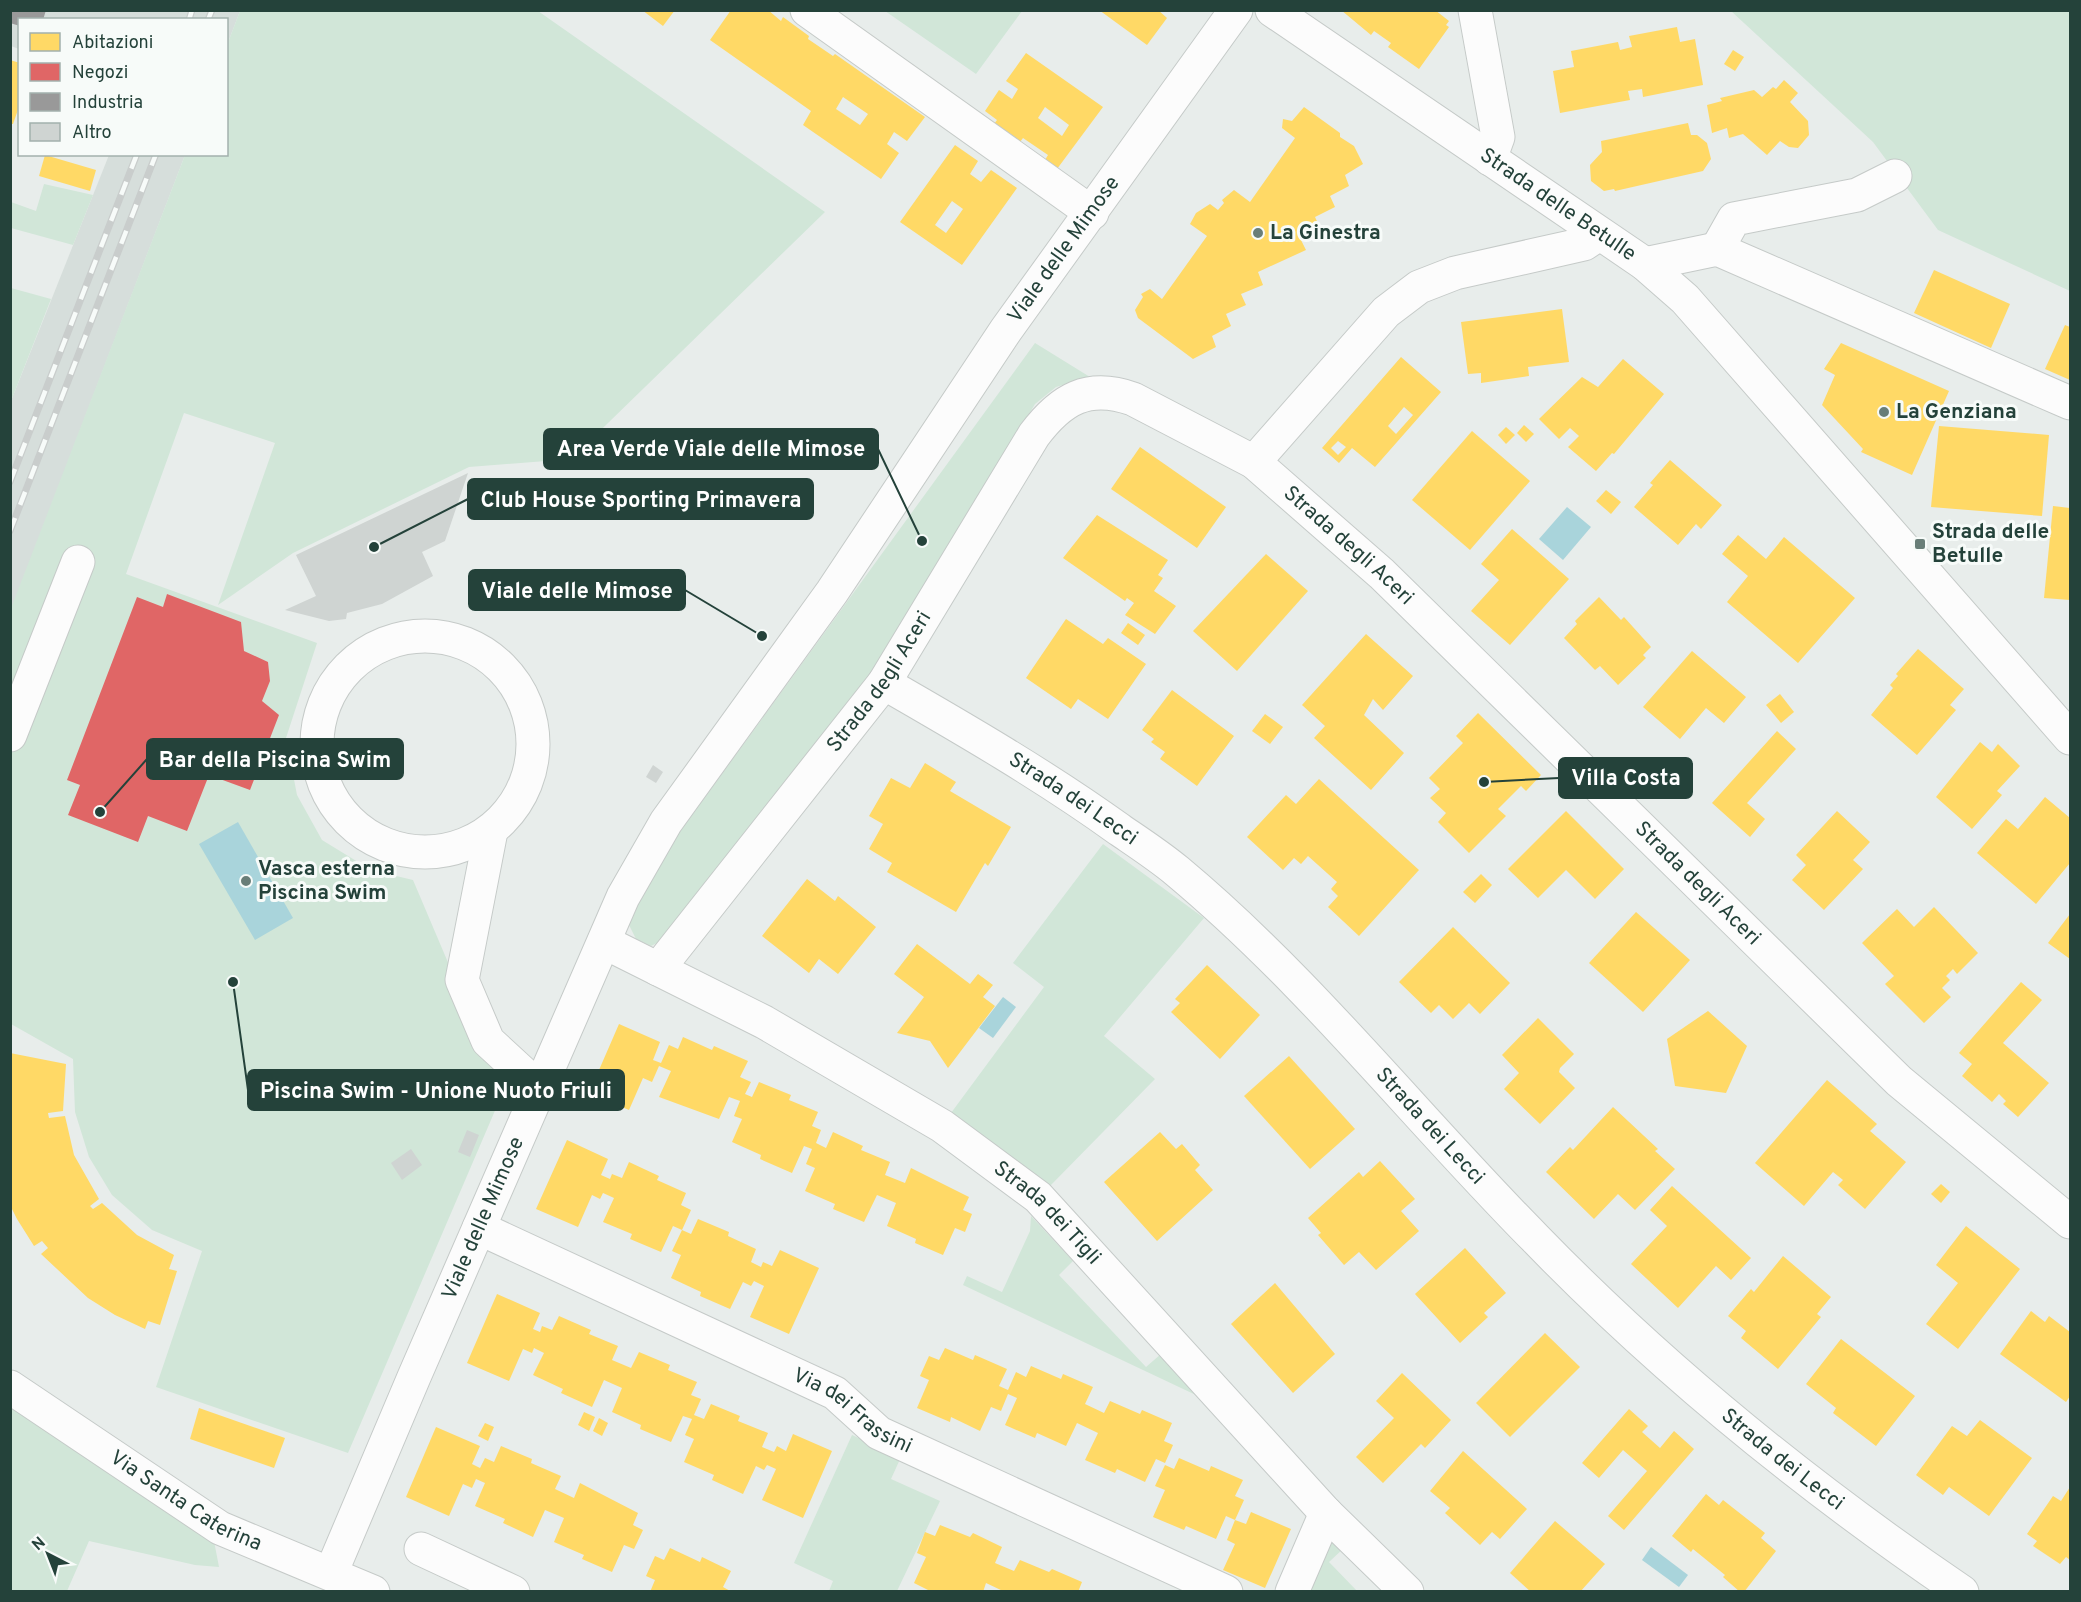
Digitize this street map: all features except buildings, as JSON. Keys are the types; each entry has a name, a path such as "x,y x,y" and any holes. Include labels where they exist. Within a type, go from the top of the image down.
{"street":[{"path":"807,10 1092,213"},
{"name":"Viale delle Mimose","path":"331,1573 539,1088 637,870 666,822 832,592 1006,330 1236,10"},
{"name":"Strada delle Betulle","path":"1272,10 1645,264 1685,299 2070,738"},
{"path":"1475,10 1498,136 1490,159"},
{"path":"1716,249 1734,219 1857,195 1895,176"},
{"path":"1254,462 1386,312 1419,287 1455,273 1584,244 1599,234"},
{"path":"1645,264 1716,249 2070,403"},
{"name":"Strada degli Aceri","path":"658,969 884,683 1034,435 1049,416 1068,401 1090,393 1114,392 1133,399 1254,462 1382,574 1899,1081 2070,1222"},
{"path":"10,735 78,562"},
{"path":"491,831 459,848 424,853 390,848 358,831 334,806 320,773 316,738 324,704 342,674 369,651 403,638 440,636 474,647 504,669 524,699 533,735 530,771 516,804 491,831 462,980 488,1041 539,1088"},
{"name":"Strada dei Lecci","path":"884,683 1073,796 1176,870 1259,944 1532,1236 1621,1325 1736,1424 1912,1558 1962,1592"},
{"name":"Strada dei Tigli","path":"604,942 764,1022 942,1126 1038,1197 1326,1513 1407,1592"},
{"name":"Via dei Frassini","path":"479,1228 835,1393 879,1433 1226,1592"},
{"name":"Via Santa Caterina","path":"10,1387 220,1528 373,1592"},
{"path":"1292,1592 1326,1513"},
{"path":"421,1549 513,1592"}],"shaded area":[{"path":"10,11 240,11 228,42 228,18 18,18 18,49 11,46"},
{"path":"109,156 185,156 11,611 11,401"}],"green space":[{"path":"240,11 538,11 825,212 571,459 469,467 293,553 218,605 275,443 184,413 126,574 317,643 286,738 297,795 322,840 371,870 413,880 503,1092 348,1453 156,1387 202,1251 152,1230 112,1195 89,1157 75,1112 73,1059 11,1024 10,611 185,156 228,156 228,42"},
{"path":"885,11 1022,11 976,74"},
{"path":"1731,11 2070,11 2070,291 1938,230 1873,142"},
{"path":"44,184 93,195 73,245 11,228 11,202 36,211"},
{"path":"10,288 51,299 11,401"},
{"path":"1035,343 1090,377 1056,387 1035,404 870,678 665,939 651,946 636,939 628,923 655,866"},
{"path":"1103,844 1204,918 1104,1036 1155,1079 1050,1186 951,1113 1044,987 1013,963"},
{"path":"1031,1216 1073,1261 1059,1275 1146,1367 1161,1354 1198,1396 963,1285 967,1276 1002,1292 1030,1231"},
{"path":"10,1405 214,1541 219,1567 195,1565 89,1541 67,1591 11,1591"},
{"path":"852,1435 901,1457 891,1479 940,1501 897,1591 829,1591 833,1581 794,1563"},
{"path":"1329,1532 1345,1547 1329,1562 1357,1591 1300,1592"}],"water":[{"path":"1567,507 1591,527 1563,560 1539,539"},
{"name":"Vasca esterna Piscina Swim","path":"238,822 293,918 255,940 199,844"},
{"path":"1003,997 1016,1007 993,1038 979,1028"},
{"path":"1651,1547 1688,1575 1679,1587 1642,1560"}],"railway":[{"path":"190,18 192,10"},
{"path":"209,18 212,10"},
{"path":"10,482 136,156"},
{"path":"10,531 155,156"}],"place":[{"name":"La Ginestra","path":"1258,233"},
{"name":"La Genziana","path":"1884,412"},
{"name":"Area Verde Viale delle Mimose","path":"922,541"},
{"name":"Strada delle Betulle","path":"1920,544"},
{"name":"Club House Sporting Primavera","path":"374,547"},
{"name":"Viale delle Mimose","path":"762,636"},
{"name":"Villa Costa","path":"1484,782"},
{"name":"Bar della Piscina Swim","path":"100,812"},
{"name":"Vasca esterna Piscina Swim","path":"246,881"},
{"name":"Piscina Swim - Unione Nuoto Friuli","path":"233,982"}]}
